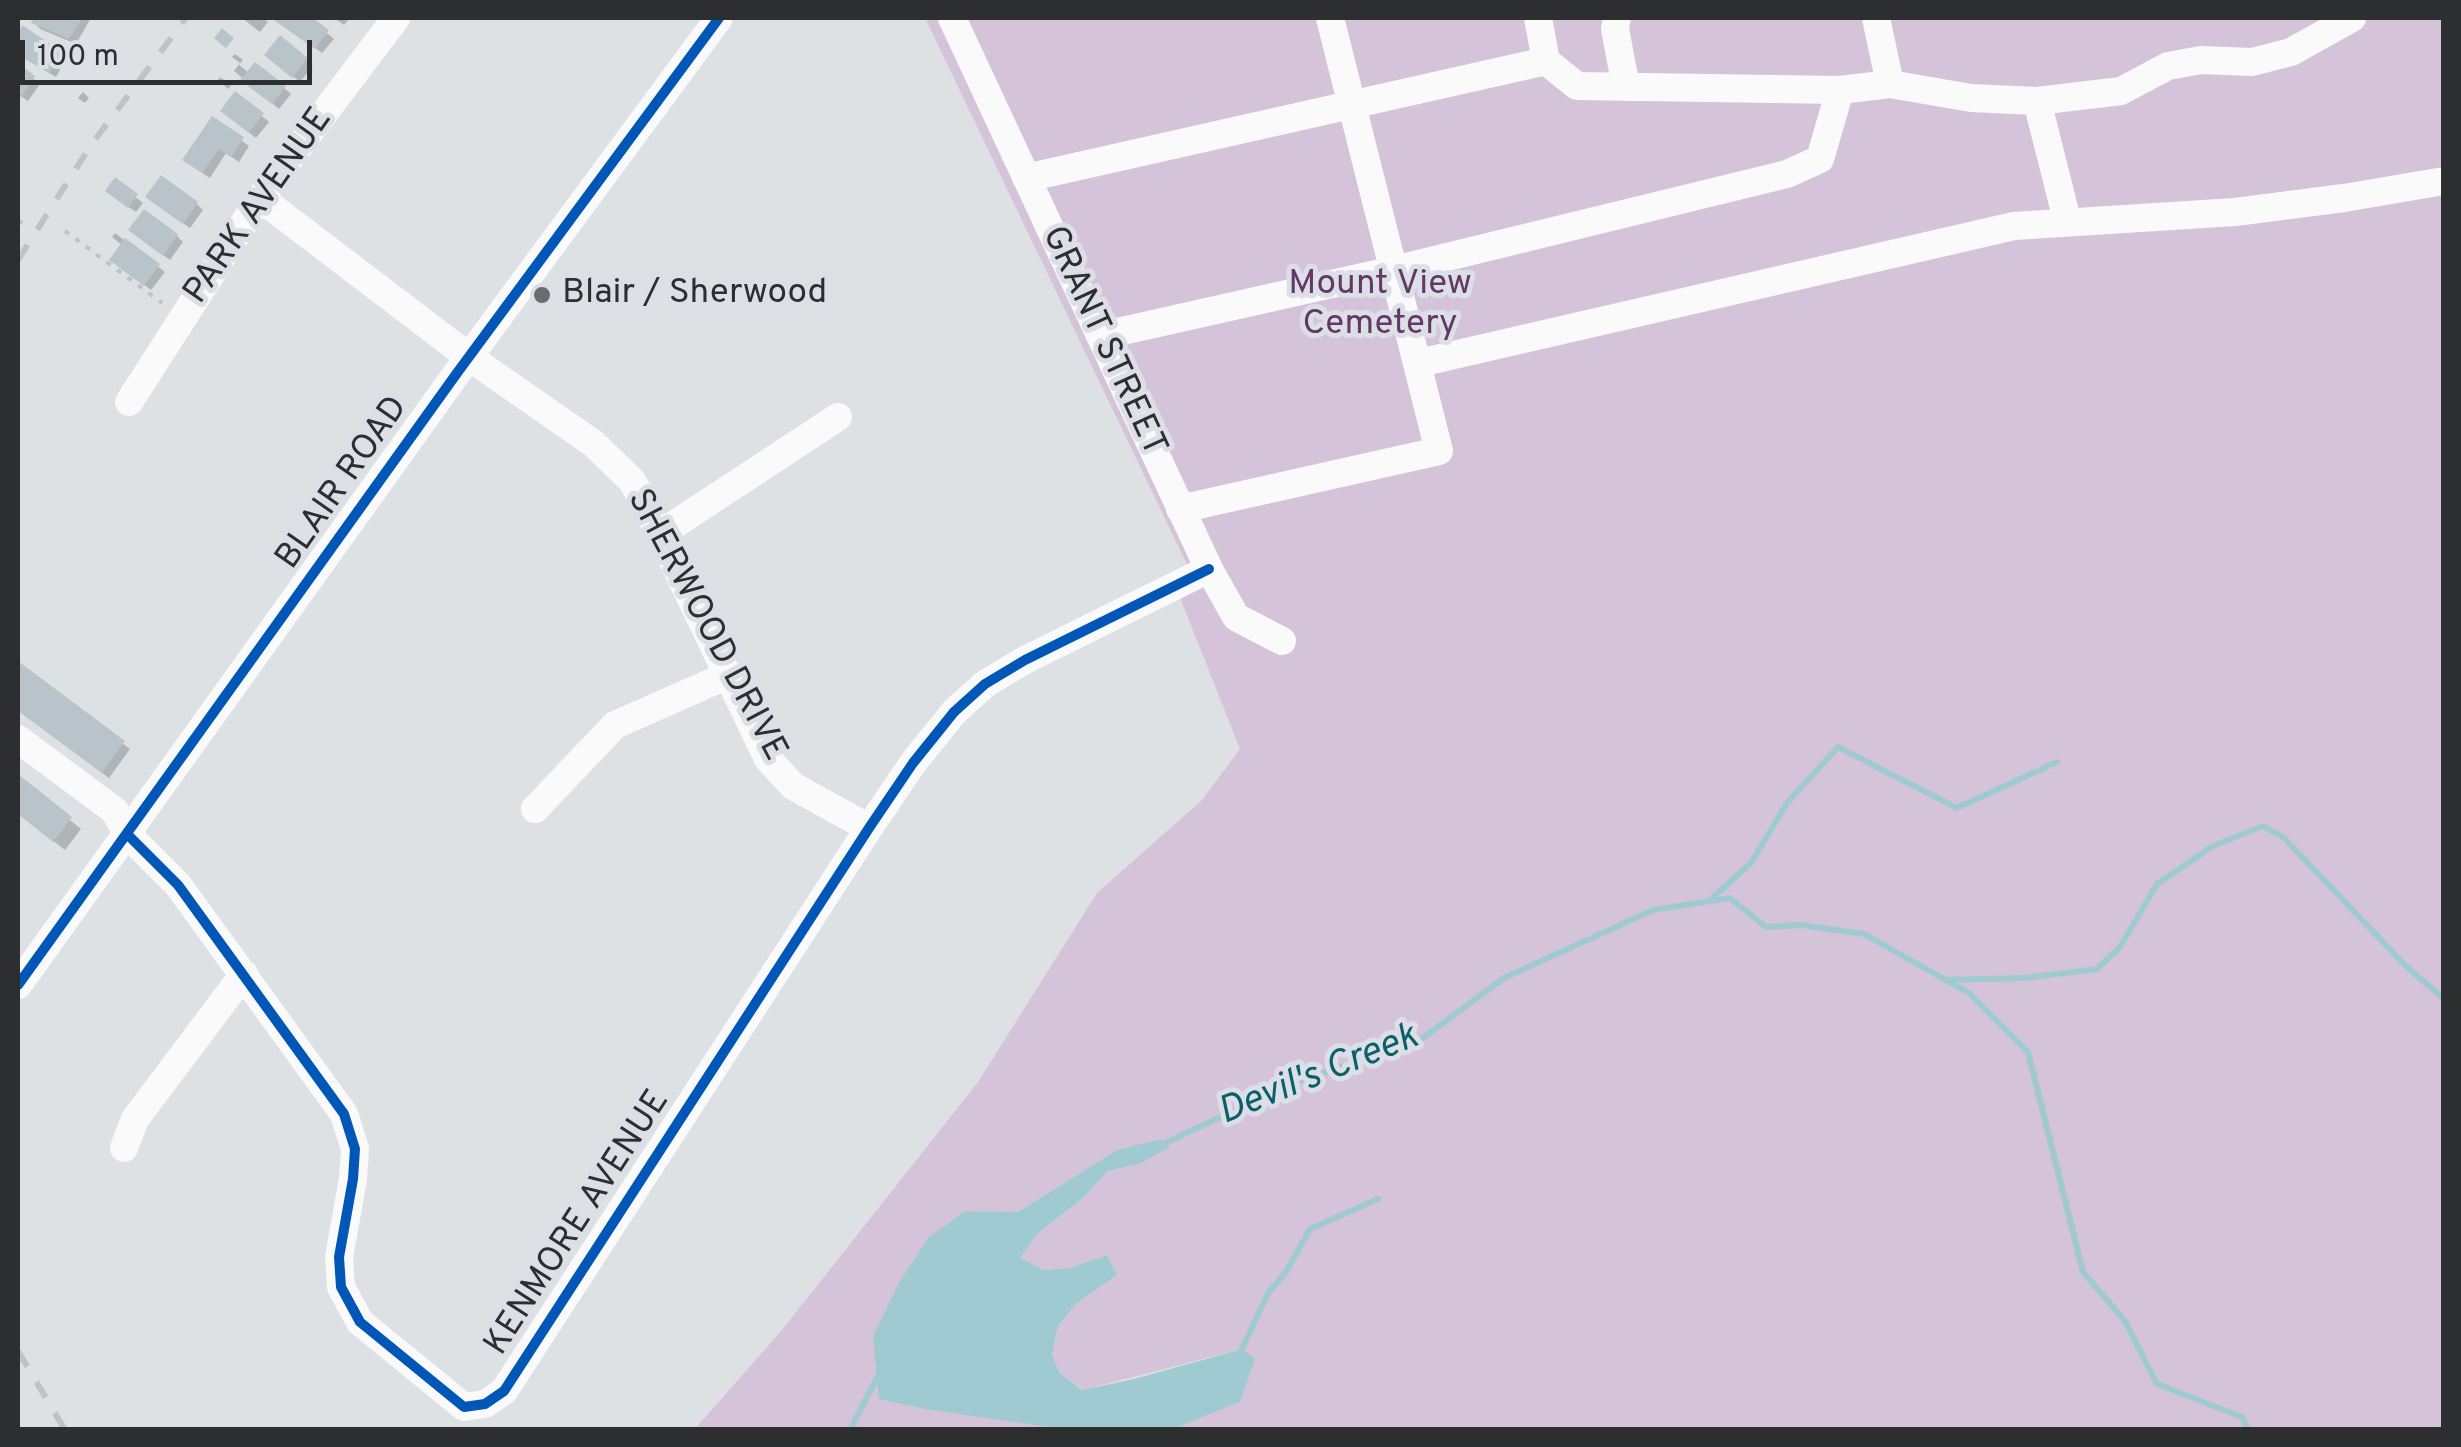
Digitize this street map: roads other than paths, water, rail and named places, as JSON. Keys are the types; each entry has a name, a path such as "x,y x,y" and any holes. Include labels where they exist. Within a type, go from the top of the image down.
{"street":[{"name":"PARK AVENUE","path":"130,402 260,198 396,18"},
{"name":"BLAIR ROAD","path":"18,985 469,356 719,18"},
{"name":"GRANT STREET","path":"952,18 1210,568 1236,617 1282,641"},
{"path":"1180,509 1439,451 1330,18"},
{"path":"1538,18 1546,60 1577,86 1840,90 1890,84 1972,98 2037,101 2121,91 2168,66 2201,60 2252,62 2290,52 2352,18"},
{"path":"1616,18 1614,29 1626,87"},
{"path":"1876,18 1890,84"},
{"path":"1026,178 1546,60"},
{"path":"1100,336 1394,270 1787,174 1820,159 1840,90"},
{"path":"2037,101 2066,220"},
{"path":"1419,363 2014,226 2235,212 2444,181"},
{"name":"SHERWOOD DRIVE","path":"260,198 469,356 594,444 632,481 768,759 794,786 868,828"},
{"path":"660,534 838,417"},
{"name":"KENMORE AVENUE","path":"18,739 116,811 128,834 178,885 344,1114 355,1150 354,1179 338,1257 341,1287 360,1322 464,1407 485,1404 504,1391 868,828 954,712 985,684 1025,660 1210,568"},
{"path":"535,809 616,726 728,675"},
{"path":"124,1148 135,1118 244,974"}],"water":[{"path":"1161,1139 1170,1147 1139,1164 1108,1171 1083,1198 1038,1233 1020,1258 1044,1270 1069,1268 1107,1255 1117,1275 1077,1303 1058,1326 1052,1354 1059,1372 1082,1390 1242,1349 1255,1359 1240,1402 1173,1429 1070,1430 879,1399 873,1336 900,1281 929,1237 965,1211 1018,1212 1117,1150"}],"waterway":[{"path":"1711,899 1751,863 1787,803 1838,747 1957,808 2057,762"},
{"path":"1946,980 2024,978 2097,969 2120,947 2157,884 2213,846 2263,826 2284,838 2406,966 2444,999"},
{"name":"Devil's Creek","path":"1159,1146 1292,1083 1416,1043 1504,978 1653,910 1730,898 1766,927 1801,925 1864,934 1969,993 2028,1052 2083,1272 2125,1321 2157,1384 2242,1417 2248,1430"},
{"path":"1242,1349 1268,1293 1286,1272 1310,1229 1378,1199"},
{"name":"Devil's Creek","path":"850,1430 881,1370"}],"railway":[{"path":"18,260 91,145 186,18"},
{"path":"18,1351 65,1430"}],"place":[{"name":"Blair / Sherwood","path":"542,295"}],"park label":[{"name":"Mount View Cemetery","path":"1380,306"}]}
